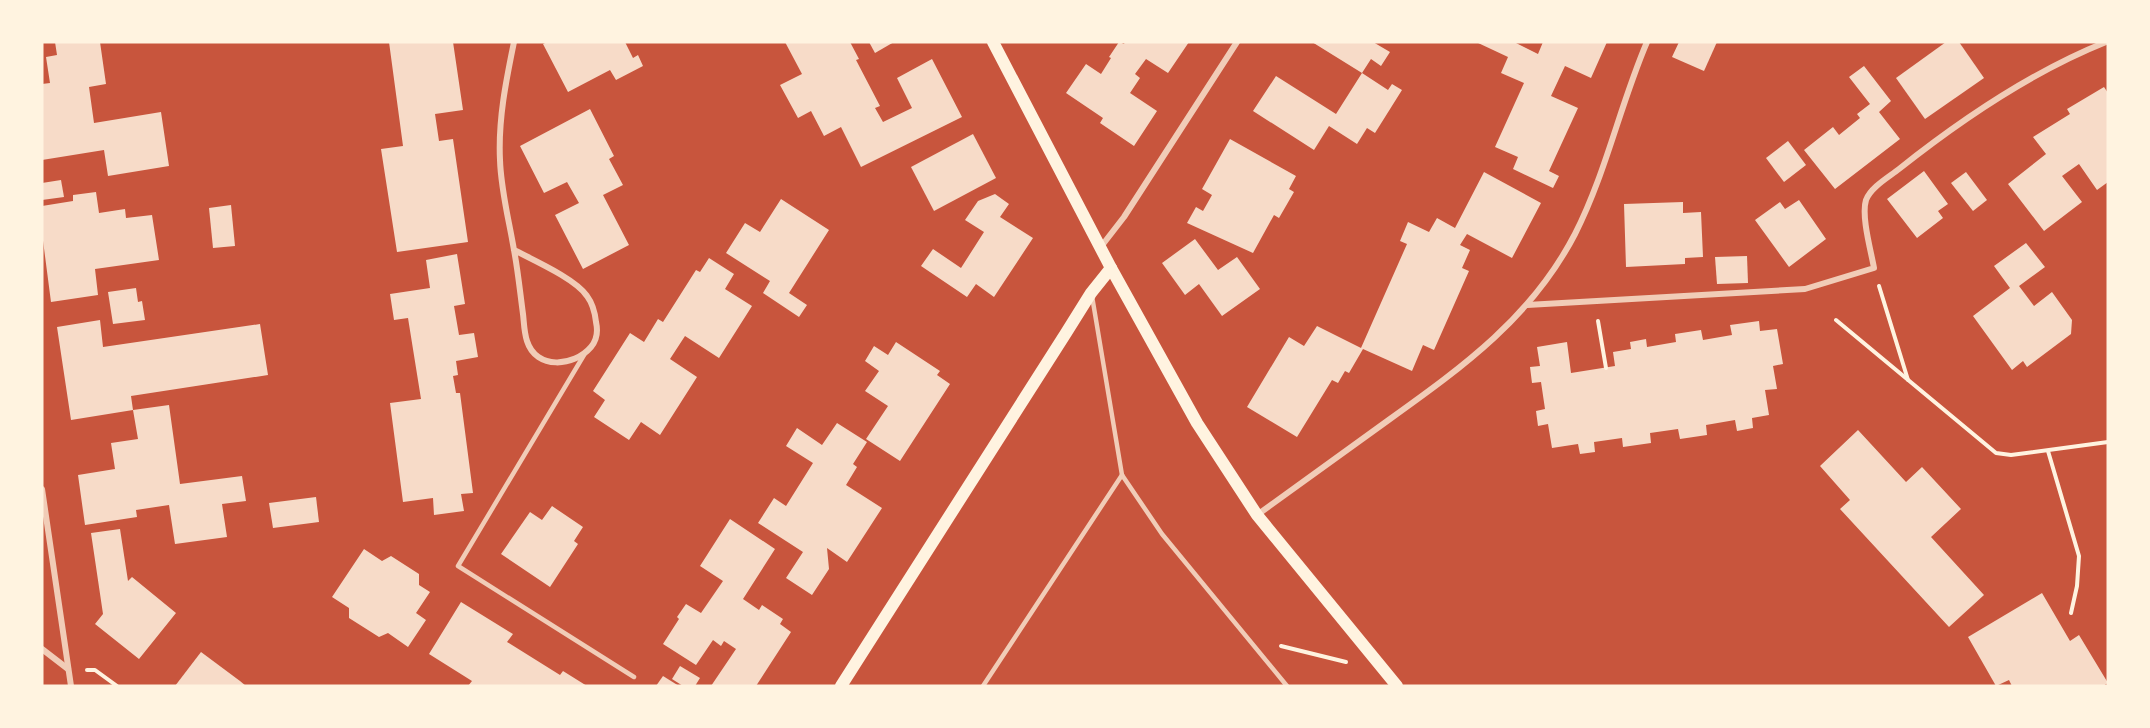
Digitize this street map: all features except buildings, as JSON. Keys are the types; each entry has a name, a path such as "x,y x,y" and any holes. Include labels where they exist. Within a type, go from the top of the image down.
{"main road":[{"path":"993,42 1100,248 1197,423 1257,515 1397,686"},
{"path":"841,686 1091,293 1111,268"}],"street":[{"path":"513,42 501,115 500,160 503,194 514,250 527,342 532,350 549,362 573,360 584,355 593,345 598,333 594,308 587,295 542,264 514,250"},
{"path":"1100,248 1124,217 1237,42"},
{"path":"1257,515 1462,367 1497,337 1527,305 1574,235 1591,199 1647,42"},
{"path":"1527,305 1805,290 1874,268 1865,211 1866,199 1875,188 1927,147 2011,89 2085,50 2106,42"},
{"path":"42,489 71,686"},
{"path":"42,649 68,669"}],"lane":[{"path":"1091,293 1122,475 1162,534 1287,686"},
{"path":"584,355 458,566 634,677"},
{"path":"983,686 1122,475"},
{"path":"1277,686 1282,680"}],"path":[{"path":"1874,268 1908,380"},
{"path":"1594,303 1606,368"},
{"path":"1836,320 1996,453 2004,455 2048,451 2108,442"},
{"path":"2048,451 2079,556 2077,586 2071,613"},
{"path":"1248,638 1385,671"},
{"path":"68,669 95,670 117,686"}]}
